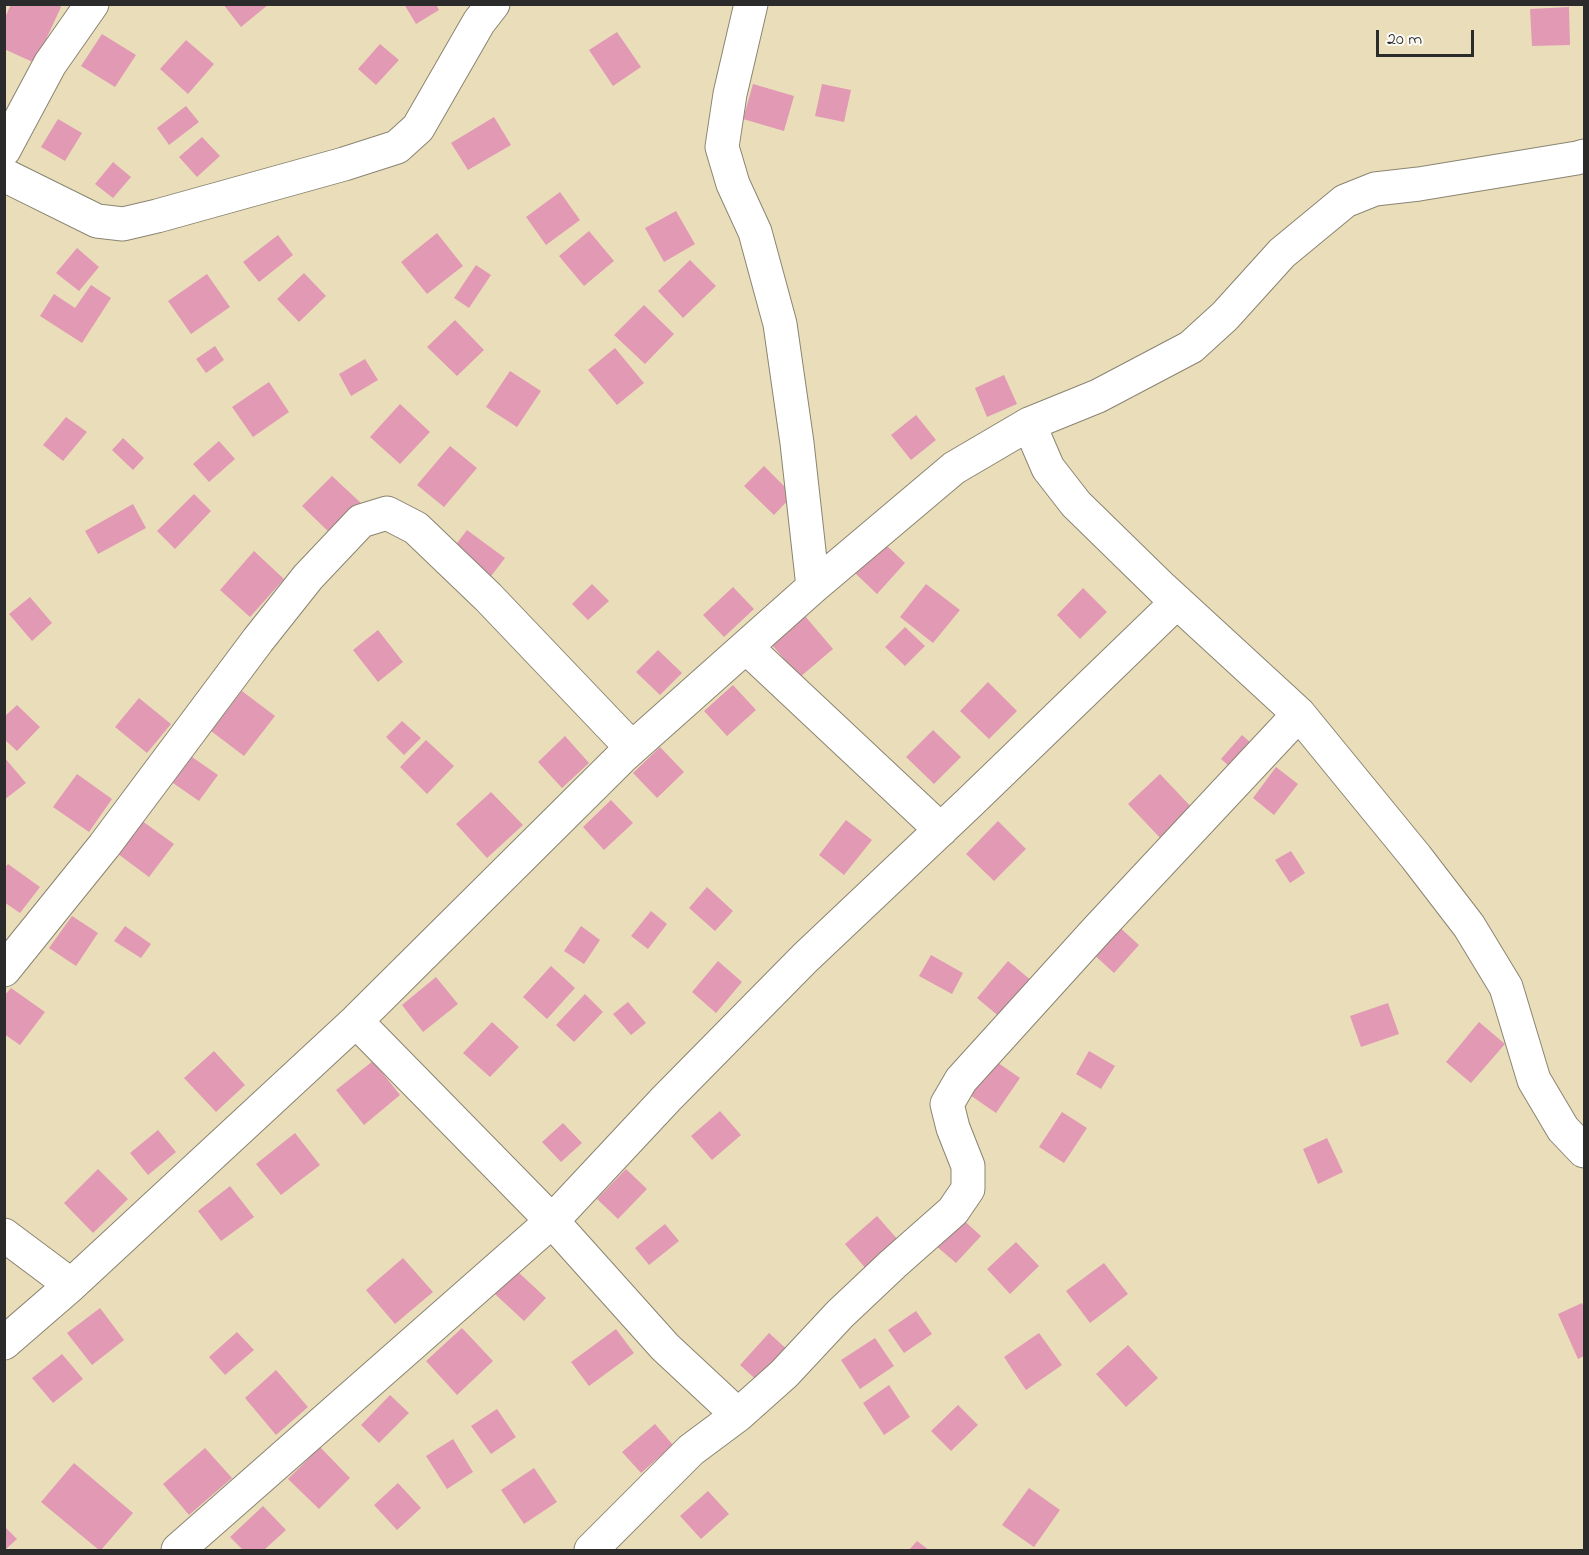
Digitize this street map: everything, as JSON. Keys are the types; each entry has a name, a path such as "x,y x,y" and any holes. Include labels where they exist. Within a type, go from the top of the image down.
{"street":[{"path":"92,4 50,64 5,155 97,221 123,224 344,164 397,147 418,128 479,22 493,4"},
{"path":"751,4 730,94 722,147 733,184 755,232 780,324 797,443 813,587"},
{"path":"4,1343 71,1285 356,1021 622,757 813,587 954,468 1029,424 1098,396 1191,347 1225,316 1282,253 1345,201 1375,189 1419,184 1584,156"},
{"path":"1029,424 1048,468 1077,504 1177,602 1299,714 1416,857 1469,926 1506,987 1534,1080 1563,1129 1584,1151"},
{"path":"4,970 104,846 308,577 361,521 387,513 416,528 488,597 632,748"},
{"path":"178,1551 552,1221 666,1099 805,958 1177,602"},
{"path":"746,647 941,830"},
{"path":"591,1551 691,1450 738,1415 784,1374 855,1299 953,1211 968,1189 968,1166 953,1128 947,1104 961,1080 1096,930 1299,714"},
{"path":"356,1021 552,1221 665,1347 738,1415"},
{"path":"4,1235 71,1285"}],"building":[{"path":"11,4 57,4 61,7 35,63 4,49 4,20"},
{"path":"223,4 269,4 241,27"},
{"path":"404,4 436,4 439,10 416,24"},
{"path":"1569,7 1570,45 1532,46 1530,9"},
{"path":"617,32 641,67 613,86 589,50"},
{"path":"102,34 136,55 115,87 81,66"},
{"path":"186,40 214,64 188,94 160,69"},
{"path":"380,44 399,60 376,85 358,69"},
{"path":"753,84 794,96 784,131 743,119"},
{"path":"822,84 851,90 844,122 815,116"},
{"path":"186,106 199,122 169,145 157,128"},
{"path":"494,117 511,145 468,170 451,143"},
{"path":"58,119 82,133 65,161 41,147"},
{"path":"202,137 220,156 197,177 179,157"},
{"path":"113,162 131,177 113,198 95,184"},
{"path":"560,192 580,220 546,245 526,217"},
{"path":"676,211 695,244 664,262 645,228"},
{"path":"589,231 614,261 584,286 559,256"},
{"path":"437,233 463,266 427,294 401,262"},
{"path":"278,235 293,255 259,282 243,262"},
{"path":"77,248 99,267 79,291 56,273"},
{"path":"690,260 716,286 683,318 658,291"},
{"path":"476,265 491,275 469,308 454,298"},
{"path":"304,273 326,296 299,322 277,299"},
{"path":"207,274 230,307 191,334 168,301"},
{"path":"91,285 111,298 82,343 40,316 54,294 75,308"},
{"path":"644,305 674,334 645,364 614,335"},
{"path":"455,320 484,350 457,376 427,347"},
{"path":"215,346 224,360 206,373 196,359"},
{"path":"615,348 644,383 617,405 588,370"},
{"path":"365,359 378,380 351,396 339,374"},
{"path":"510,371 541,391 517,427 486,407"},
{"path":"1004,375 1017,404 987,417 975,388"},
{"path":"269,382 289,412 253,437 232,407"},
{"path":"400,404 430,432 400,464 370,437"},
{"path":"916,415 936,440 911,460 891,435"},
{"path":"66,417 87,432 63,461 43,445"},
{"path":"123,438 144,458 133,470 112,450"},
{"path":"219,441 235,459 209,482 193,464"},
{"path":"450,446 477,468 444,507 417,485"},
{"path":"764,466 793,495 774,515 744,486"},
{"path":"332,476 363,505 333,536 302,506"},
{"path":"194,494 211,511 175,549 157,531"},
{"path":"133,504 146,528 98,554 85,531"},
{"path":"467,530 505,558 488,580 451,551"},
{"path":"884,543 905,563 877,594 855,573"},
{"path":"254,551 284,579 250,617 220,590"},
{"path":"592,584 609,601 588,620 572,604"},
{"path":"926,584 960,610 933,643 900,617"},
{"path":"733,587 754,609 724,637 703,615"},
{"path":"1083,588 1107,612 1080,639 1057,615"},
{"path":"30,597 52,623 32,641 9,614"},
{"path":"805,616 833,649 800,677 772,645"},
{"path":"905,627 925,646 905,666 885,647"},
{"path":"378,630 403,662 378,682 353,650"},
{"path":"658,650 682,673 660,695 636,672"},
{"path":"988,682 1017,711 989,739 960,711"},
{"path":"733,685 756,710 727,736 704,711"},
{"path":"242,691 275,716 244,756 211,731"},
{"path":"139,698 171,724 147,753 115,727"},
{"path":"17,705 40,727 17,751 4,739 4,717"},
{"path":"402,721 421,738 404,755 386,737"},
{"path":"933,730 961,757 934,784 906,757"},
{"path":"1242,735 1259,750 1238,774 1221,759"},
{"path":"565,736 589,763 562,788 538,762"},
{"path":"426,740 454,766 427,794 400,767"},
{"path":"660,747 684,772 657,798 633,773"},
{"path":"4,757 26,783 4,800"},
{"path":"192,757 218,775 199,801 173,783"},
{"path":"1276,767 1298,784 1274,815 1253,798"},
{"path":"77,774 112,799 89,832 53,807"},
{"path":"1160,774 1195,811 1164,842 1128,804"},
{"path":"491,792 523,825 487,858 456,824"},
{"path":"611,800 633,823 604,850 583,827"},
{"path":"138,818 174,844 149,877 114,851"},
{"path":"846,820 872,840 844,875 819,855"},
{"path":"998,821 1026,849 994,881 966,854"},
{"path":"1291,851 1305,873 1290,883 1275,860"},
{"path":"8,864 40,887 20,913 4,902 4,869"},
{"path":"707,887 733,911 715,931 689,908"},
{"path":"651,911 667,924 648,949 631,936"},
{"path":"72,916 98,933 76,966 49,948"},
{"path":"1116,924 1139,945 1114,973 1091,952"},
{"path":"125,926 151,944 141,958 114,941"},
{"path":"581,926 600,940 584,964 564,951"},
{"path":"931,955 963,973 952,994 919,976"},
{"path":"718,961 742,982 716,1013 692,992"},
{"path":"1008,961 1038,986 1007,1023 977,998"},
{"path":"551,966 575,988 547,1019 523,997"},
{"path":"436,977 458,1004 423,1032 402,1005"},
{"path":"11,988 45,1012 20,1045 4,1034 4,996"},
{"path":"585,994 603,1012 574,1042 556,1025"},
{"path":"628,1002 646,1023 631,1035 613,1014"},
{"path":"1388,1003 1399,1034 1361,1047 1350,1016"},
{"path":"492,1022 519,1047 490,1077 463,1053"},
{"path":"1479,1022 1505,1044 1471,1083 1446,1062"},
{"path":"214,1051 245,1085 216,1112 184,1078"},
{"path":"1089,1051 1115,1066 1101,1089 1076,1074"},
{"path":"991,1058 1020,1078 996,1113 967,1093"},
{"path":"373,1061 400,1095 364,1125 336,1090"},
{"path":"720,1111 741,1135 712,1160 691,1136"},
{"path":"1062,1112 1087,1128 1064,1163 1039,1147"},
{"path":"563,1123 582,1143 561,1162 542,1142"},
{"path":"158,1130 176,1152 148,1175 130,1153"},
{"path":"295,1133 320,1165 281,1195 256,1164"},
{"path":"1327,1138 1343,1172 1318,1184 1303,1149"},
{"path":"98,1169 128,1199 93,1233 64,1203"},
{"path":"626,1169 647,1189 618,1219 597,1199"},
{"path":"230,1186 254,1217 221,1241 198,1211"},
{"path":"877,1216 899,1241 866,1269 845,1244"},
{"path":"960,1217 981,1236 956,1263 935,1245"},
{"path":"665,1224 679,1241 649,1265 635,1248"},
{"path":"1016,1242 1039,1266 1010,1294 987,1269"},
{"path":"403,1258 433,1292 395,1324 366,1290"},
{"path":"1104,1263 1128,1294 1090,1323 1066,1291"},
{"path":"517,1271 546,1298 524,1321 495,1294"},
{"path":"1582,1303 1584,1308 1584,1356 1578,1359 1558,1314"},
{"path":"100,1308 124,1340 92,1365 67,1333"},
{"path":"916,1311 932,1334 904,1353 888,1330"},
{"path":"462,1328 493,1361 457,1395 426,1361"},
{"path":"616,1329 634,1353 589,1386 571,1362"},
{"path":"237,1332 254,1350 225,1375 209,1357"},
{"path":"769,1333 791,1353 762,1385 740,1365"},
{"path":"1039,1333 1062,1365 1026,1390 1004,1357"},
{"path":"875,1338 894,1366 860,1389 841,1360"},
{"path":"1128,1345 1158,1378 1126,1407 1096,1374"},
{"path":"62,1354 83,1379 53,1403 32,1378"},
{"path":"276,1370 308,1407 276,1435 245,1398"},
{"path":"889,1385 910,1417 884,1435 863,1403"},
{"path":"390,1395 409,1413 379,1443 361,1425"},
{"path":"958,1405 978,1425 951,1451 931,1431"},
{"path":"497,1409 516,1437 491,1454 471,1426"},
{"path":"655,1424 673,1445 641,1473 622,1452"},
{"path":"453,1439 473,1472 447,1489 426,1456"},
{"path":"320,1447 350,1478 319,1509 288,1479"},
{"path":"205,1448 232,1478 189,1515 163,1484"},
{"path":"74,1463 133,1513 101,1550 41,1502"},
{"path":"534,1468 557,1502 524,1524 501,1490"},
{"path":"398,1483 421,1508 397,1530 374,1505"},
{"path":"1029,1488 1060,1510 1034,1547 1002,1525"},
{"path":"708,1491 729,1514 701,1539 680,1516"},
{"path":"263,1506 286,1530 264,1550 243,1550 230,1537"},
{"path":"5,1527 17,1539 5,1550"},
{"path":"917,1541 929,1550 909,1550"}]}
